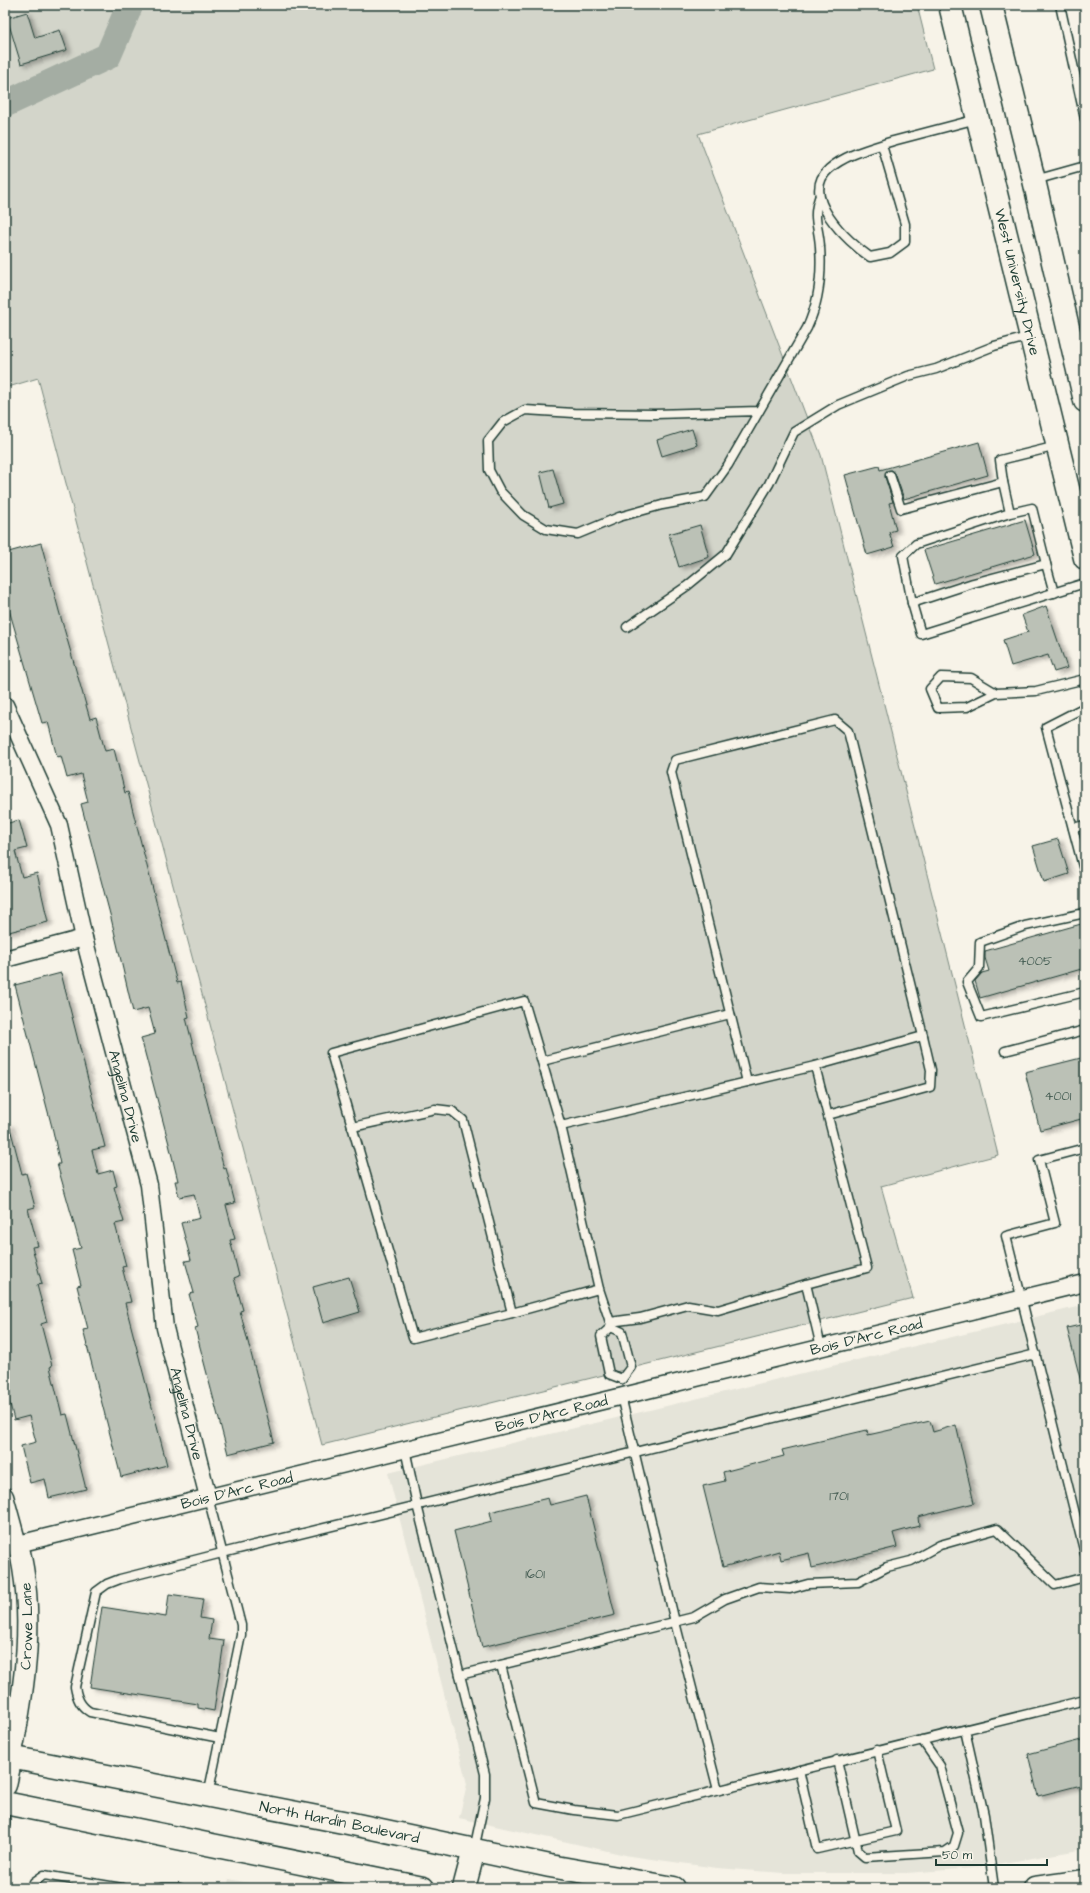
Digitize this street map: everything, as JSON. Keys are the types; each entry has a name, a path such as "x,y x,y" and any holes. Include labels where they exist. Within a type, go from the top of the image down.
{"main road":[{"name":"West University Drive","path":"950,5 1085,558"},
{"path":"991,5 1034,180 1085,401"},
{"path":"5,1785 8,1756"},
{"name":"North Hardin Boulevard","path":"8,1756 550,1866 674,1888"},
{"path":"5,1803 423,1888"},
{"path":"464,1888 474,1850"},
{"path":"1035,1888 1085,1881"}],"street":[{"name":"Angelina Drive","path":"5,705 59,825 84,938 149,1185 165,1328 208,1498"},
{"path":"5,959 84,938"},
{"name":"Bois D'Arc Road","path":"18,1544 1085,1283"},
{"name":"Crowe Lane","path":"5,1496 18,1544 25,1580 27,1653 26,1679 8,1756"}],"lane":[{"path":"1060,5 1085,119"},
{"path":"759,411 655,414 574,413 526,410 503,422 488,441 489,470 500,491 524,515 546,529 578,534 619,517 648,509 705,497 728,465 807,328 815,311 820,275 820,245 815,212 819,198 820,181 828,169 852,156 882,145 978,119"},
{"path":"819,198 826,215 856,248 870,257 890,253 905,242 905,224 882,145"},
{"path":"1034,180 1085,166"},
{"path":"627,627 687,586 726,554 769,484 794,432 838,405 908,376 936,369 994,346 1032,336"},
{"path":"1010,513 1000,460 1058,446"},
{"path":"890,475 901,510 1003,482"},
{"path":"1054,593 1032,508 1010,513 916,544 902,556 921,634 1054,593 1085,583"},
{"path":"912,602 973,583 1046,564"},
{"path":"996,693 971,678 941,677 930,689 938,708 967,707 996,693 1036,691 1085,680"},
{"path":"1085,707 1046,727 1085,874"},
{"path":"747,1082 671,772 675,760 835,720 848,731 931,1070 930,1087 828,1115"},
{"path":"1073,828 1085,825"},
{"path":"1085,913 1025,926 980,942 979,968 967,982 981,1017 1085,992"},
{"path":"599,1289 413,1338 331,1053 524,1001 561,1126 599,1289 611,1325 622,1332 631,1366 622,1379 634,1454 718,1790"},
{"path":"542,1060 730,1014"},
{"path":"1005,1051 1085,1030"},
{"path":"561,1126 815,1066 923,1036"},
{"path":"622,1379 609,1374 601,1336 611,1325 688,1305 718,1310 867,1268 815,1066"},
{"path":"352,1127 435,1110 452,1111 463,1120 512,1313"},
{"path":"1085,1148 1039,1160 1055,1223 1006,1236 1085,1554"},
{"path":"806,1284 821,1347"},
{"path":"220,1738 90,1712 83,1708 77,1697 75,1686 96,1592 107,1584 120,1579 222,1553 634,1454 1036,1354"},
{"path":"405,1449 417,1505 486,1782 485,1798 474,1850"},
{"path":"208,1498 241,1625 241,1634 208,1796"},
{"path":"460,1675 694,1617 725,1599 759,1587 790,1589 808,1584 858,1582 887,1567 911,1561 940,1545 997,1530 1054,1585 1085,1577"},
{"path":"501,1664 536,1803 574,1810 618,1814 1085,1700"},
{"path":"964,1730 984,1814 994,1888"},
{"path":"837,1760 858,1852 865,1857 945,1852 954,1846 958,1833 940,1766 922,1740"},
{"path":"799,1770 817,1849 896,1831 877,1750"},
{"path":"5,1820 5,1825"},
{"path":"32,1888 34,1882 44,1875 92,1886 122,1888"},
{"path":"162,1888 180,1888"}],"shaded area":[{"path":"5,5 917,5 933,69 698,134 821,455 998,1155 881,1186 913,1298 322,1445 38,378 5,388"},
{"path":"1085,1305 1085,1849 974,1868 906,1873 784,1873 717,1868 630,1856 459,1818 467,1784 388,1473"},
{"path":"229,1879 274,1888 227,1888"}],"building":[{"path":"27,12 35,38 60,30 67,50 21,64 7,18"},
{"path":"692,429 697,445 662,456 657,440"},
{"path":"979,442 988,475 904,499 895,473 892,470 886,471 885,477 893,502 889,503 896,530 889,532 894,547 867,555 845,475 879,466 880,470"},
{"path":"553,469 563,504 549,508 540,472"},
{"path":"1025,520 1035,554 935,584 924,550"},
{"path":"700,525 709,557 679,567 669,534"},
{"path":"41,543 90,719 96,717 105,751 114,749 125,793 128,792 177,983 181,982 189,1017 186,1018 224,1169 226,1168 235,1203 226,1205 235,1239 230,1240 239,1276 234,1278 243,1310 240,1311 274,1442 228,1454 195,1328 198,1327 189,1294 194,1293 185,1261 191,1260 181,1223 200,1218 194,1194 179,1197 175,1181 178,1181 141,1038 155,1034 148,1008 133,1012 111,918 81,804 88,802 81,774 67,778 61,756 57,757 48,722 42,723 5,596 5,553"},
{"path":"1046,606 1067,668 1054,672 1048,655 1011,666 1003,640 1028,632 1022,615"},
{"path":"19,820 27,848 15,851 22,877 37,873 48,922 5,933 5,824"},
{"path":"1058,839 1069,874 1044,882 1033,846"},
{"path":"1081,924 1085,938 1085,968 980,998 975,981 982,973 989,971 985,958 985,951"},
{"path":"61,973 105,1147 92,1150 98,1174 113,1170 117,1186 114,1187 124,1222 115,1224 126,1266 122,1267 131,1302 125,1303 167,1465 121,1477 83,1330 88,1329 77,1286 81,1285 72,1250 81,1248 57,1164 60,1164 53,1131 15,985"},
{"path":"1085,1057 1085,1118 1040,1130 1025,1072"},
{"path":"9,1124 22,1174 26,1173 35,1207 28,1209 38,1246 32,1247 42,1284 37,1285 47,1322 41,1324 52,1366 50,1367 62,1415 67,1414 86,1489 49,1498 45,1479 30,1483 21,1446 36,1442 29,1416 14,1420 7,1392 9,1391 5,1376 5,1125"},
{"path":"349,1277 360,1312 323,1323 313,1287"},
{"path":"1085,1324 1085,1381 1081,1382 1067,1328"},
{"path":"930,1421 933,1432 956,1425 974,1503 918,1517 919,1526 893,1533 897,1547 812,1568 809,1553 781,1560 779,1551 723,1567 703,1486 725,1481 723,1472 784,1456 782,1450 867,1430 868,1435"},
{"path":"586,1496 615,1615 482,1647 454,1531 492,1521 490,1512 548,1498 550,1505"},
{"path":"169,1594 203,1599 200,1618 212,1620 209,1639 224,1641 214,1711 198,1708 198,1704 90,1687 102,1607 166,1617"},
{"path":"1085,1739 1085,1784 1038,1796 1028,1754"}],"waterway":[{"path":"5,104 108,56 130,5"}]}
